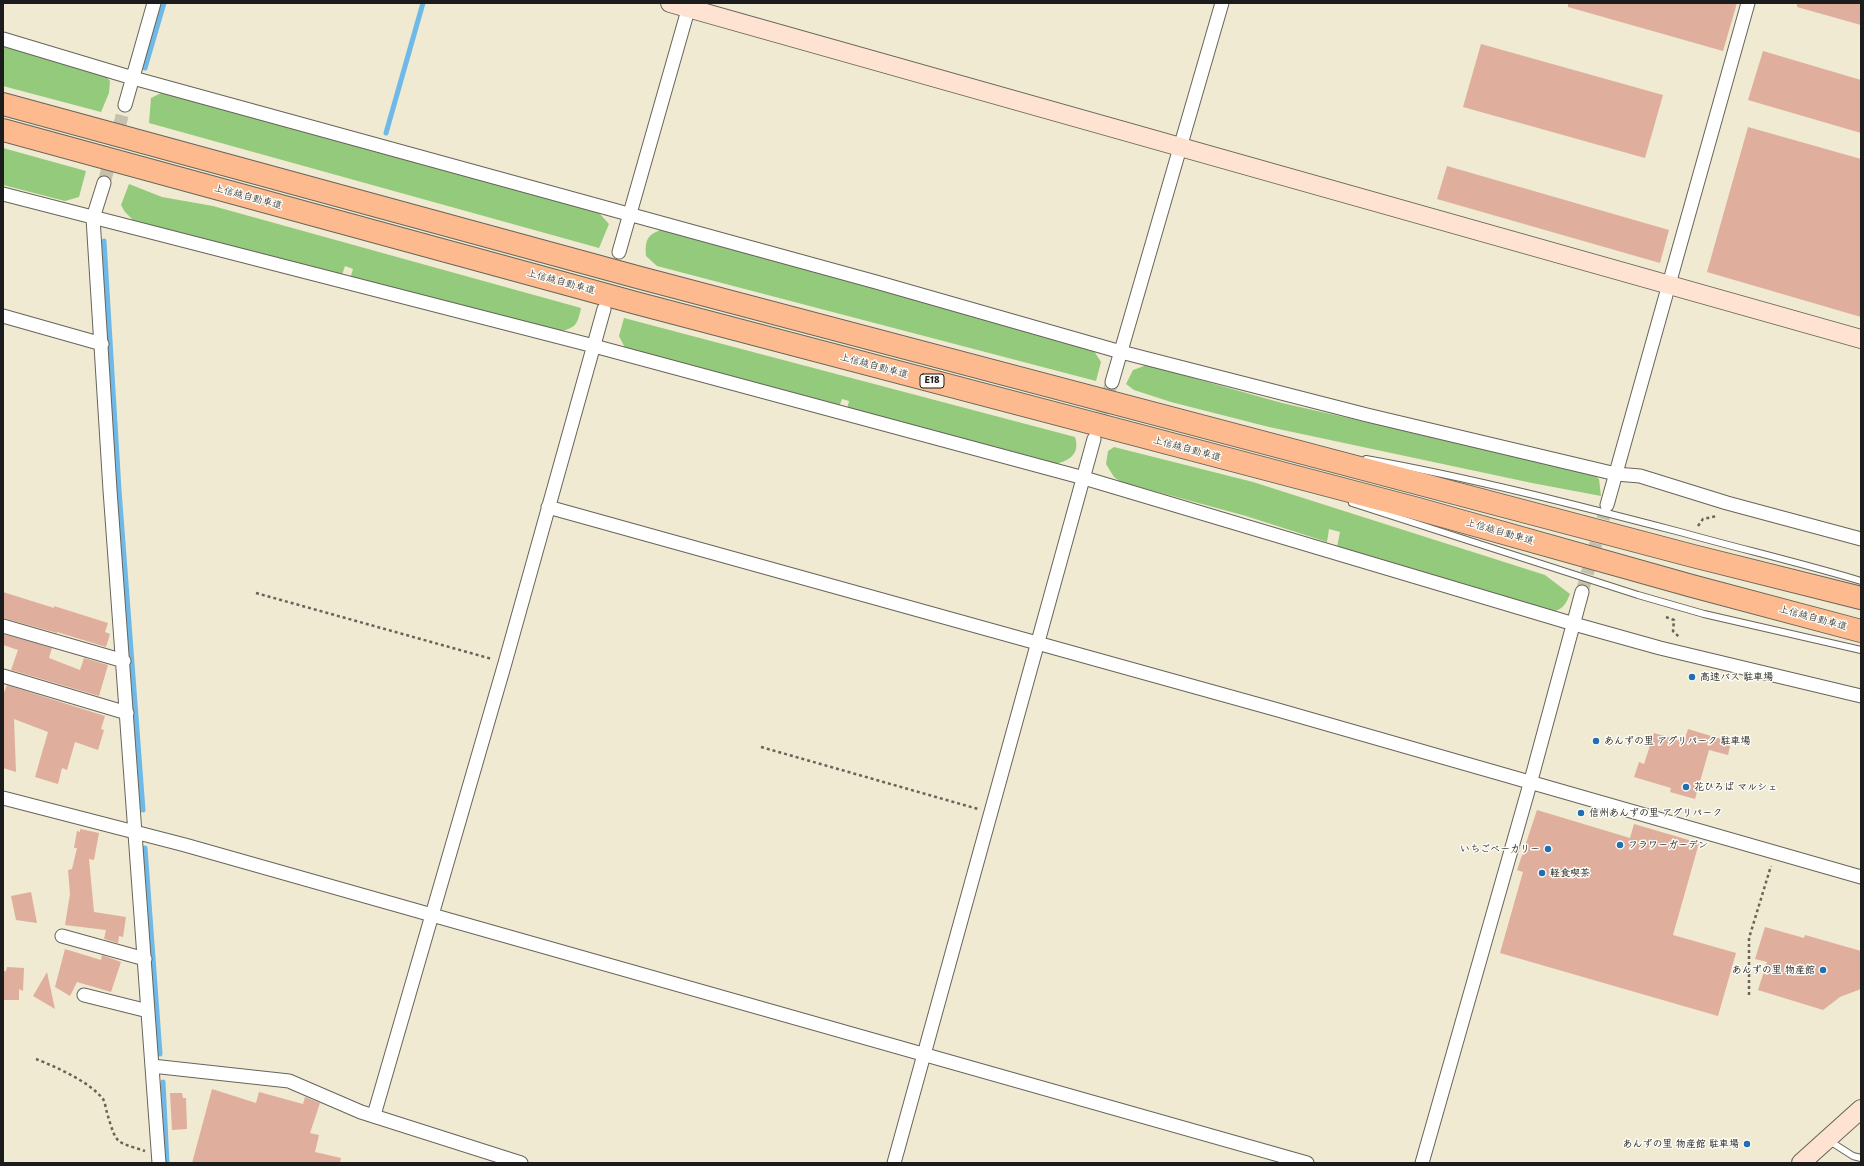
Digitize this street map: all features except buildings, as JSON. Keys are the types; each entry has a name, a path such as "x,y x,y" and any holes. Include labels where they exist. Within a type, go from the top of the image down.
{"highway":[{"path":"3,104 637,277 1693,556 1861,598"},
{"name":"上信越自動車道","path":"3,130 629,301 1223,459 1418,509 1692,586 1861,631"}],"street":[{"path":"125,105 154,3"},
{"path":"670,3 689,6 1861,339"},
{"path":"1112,382 1222,3"},
{"path":"1606,505 1748,3"},
{"path":"619,252 631,215 689,6"},
{"path":"3,40 133,78 876,282 1121,352 1360,413 1616,474 1640,476 1727,503 1861,539"},
{"path":"104,183 94,218 110,490 124,661 159,1159"},
{"path":"3,194 594,346 1084,478 1574,624 1689,655 1861,696"},
{"path":"374,1115 505,662 604,309"},
{"path":"3,316 102,344"},
{"path":"894,1163 992,813 1094,439"},
{"path":"548,507 1278,710 1530,784 1861,877"},
{"path":"1422,1163 1530,784 1582,592"},
{"path":"3,626 124,661"},
{"path":"3,676 127,713"},
{"path":"3,798 136,832 1307,1163"},
{"path":"62,936 145,959"},
{"path":"84,995 148,1011"},
{"path":"152,1066 289,1081 361,1112 521,1163"},
{"path":"1801,1163 1861,1109"}],"lane":[{"path":"1229,434 1323,451"},
{"path":"1362,458 1432,471 1567,502 1789,560 1861,581"},
{"path":"1223,459 1311,488"},
{"path":"1348,501 1638,595 1704,614 1861,650"},
{"path":"1827,1139 1853,1156 1861,1158"}],"path":[{"path":"1695,529 1703,519 1722,515 1727,503"},
{"path":"256,593 505,662"},
{"path":"1666,618 1674,620 1673,631 1691,647 1689,655"},
{"path":"761,747 992,813"},
{"path":"1749,994 1749,938 1775,852"},
{"path":"36,1059 64,1071 87,1086 103,1099 114,1136 118,1142 159,1159"}],"green space":[{"path":"3,44 105,75 110,81 109,93 101,112 3,86"},
{"path":"163,92 599,213 609,224 599,248 149,123 151,98"},
{"path":"3,148 86,171 79,197 65,201 3,185"},
{"path":"129,184 162,197 213,206 581,308 578,319 575,325 569,329 559,332 350,279 353,269 345,266 341,278 133,220 125,212 121,205"},
{"path":"663,229 887,291 1094,351 1101,362 1096,381 657,266 646,256 646,245 648,238 653,233"},
{"path":"624,318 1075,437 1075,452 1070,458 1056,464 847,409 849,401 842,399 839,407 625,348 619,336"},
{"path":"1147,365 1282,403 1592,473 1599,479 1601,496 1532,483 1269,427 1171,402 1134,390 1126,384 1133,370"},
{"path":"1114,447 1253,482 1545,575 1570,594 1563,607 1560,609 1556,611 1542,612 1431,575 1337,547 1340,532 1329,529 1327,542 1246,516 1121,482 1114,477 1106,464 1108,451"}],"waterway":[{"path":"145,68 164,3"},
{"path":"386,133 423,3"},
{"path":"104,241 119,490 143,810"},
{"path":"145,848 160,1054"},
{"path":"163,1082 167,1163"}],"tunnel":[{"path":"104,183 125,105"},
{"path":"1096,431 1112,382"},
{"path":"1582,592 1607,505"}],"place":[{"name":"高速バス 駐車場","path":"1692,677"},
{"name":"あんずの里 アグリパーク 駐車場","path":"1596,741"},
{"name":"花ひろば マルシェ","path":"1686,787"},
{"name":"信州あんずの里 アグリパーク","path":"1581,813"},
{"name":"フラワーガーデン","path":"1620,845"},
{"name":"いちごベーカリー","path":"1548,849"},
{"name":"軽食喫茶","path":"1542,873"},
{"name":"あんずの里 物産館","path":"1823,970"},
{"name":"あんずの里 物産館 駐車場","path":"1747,1144"}]}
